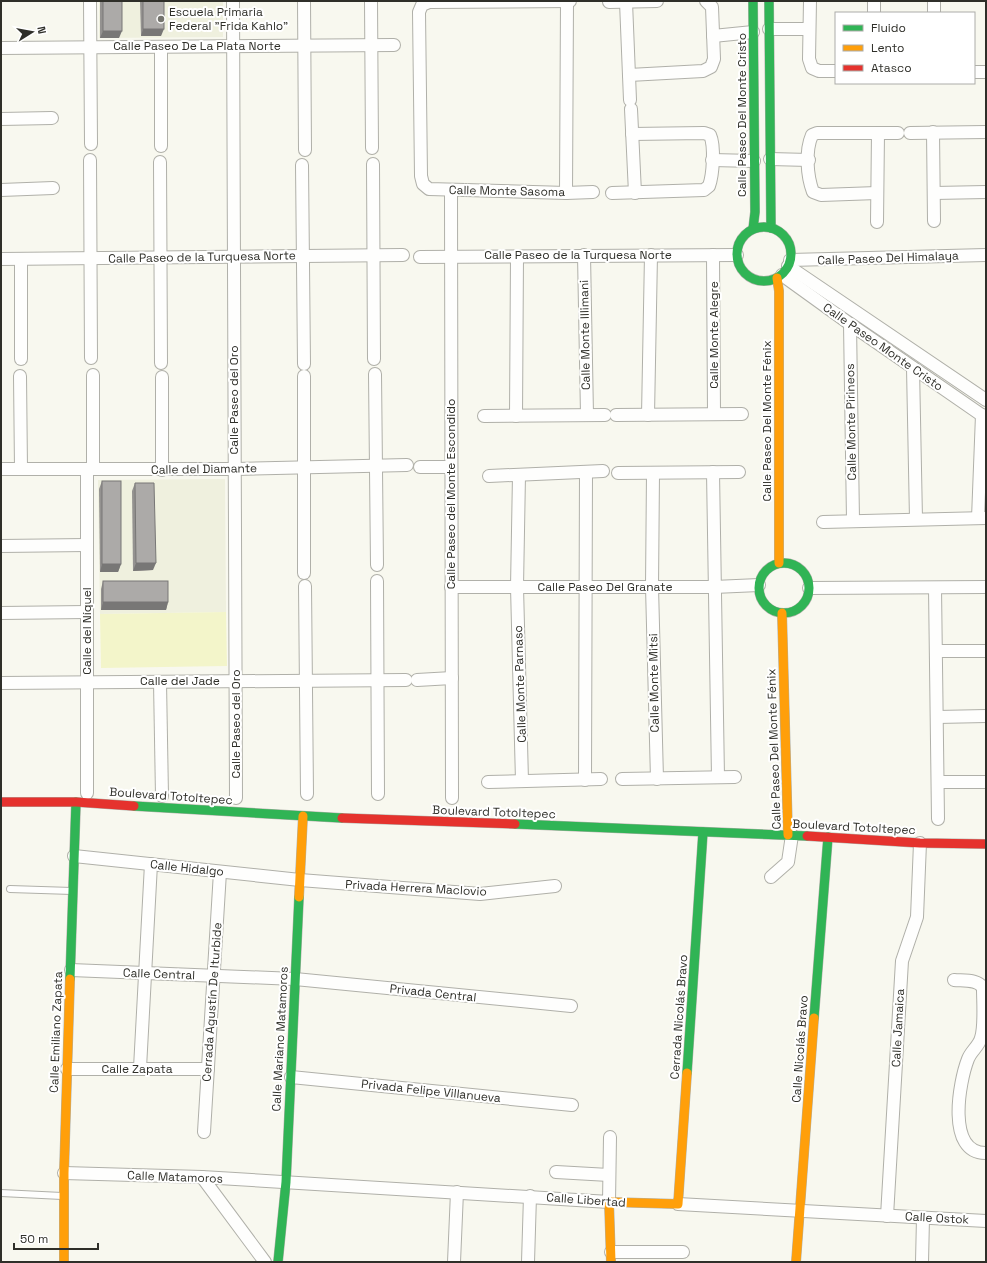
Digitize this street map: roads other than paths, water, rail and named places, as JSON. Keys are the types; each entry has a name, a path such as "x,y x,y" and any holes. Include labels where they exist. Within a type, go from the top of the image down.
{"main road":[{"name":"Calle Paseo Del Monte Cristo","path":"753,1 753,229"},
{"path":"769,1 771,228"},
{"path":"759,227 771,228 779,231 787,240 791,252 784,270 764,281 751,279 739,266 737,255 740,240 753,229 759,227"},
{"name":"Calle Paseo Del Monte Fénix","path":"779,563 778,291 784,270"},
{"path":"779,563 794,565 800,569 805,574 809,588 808,596 798,609 790,613 774,611 764,604 759,593 759,584 766,571 779,563"},
{"name":"Calle Paseo Del Monte Fénix","path":"782,613 790,835"},
{"name":"Boulevard Totoltepec","path":"1,802 76,802 303,816 790,835 920,843 986,844"},
{"name":"Calle Emiliano Zapata","path":"64,1262 64,1173 76,802"},
{"name":"Calle Mariano Matamoros","path":"278,1262 286,1182 303,816"},
{"name":"Cerrada Nicolás Bravo","path":"678,1204 703,832"},
{"name":"Calle Nicolás Bravo","path":"796,1262 828,837"},
{"path":"609,1202 611,1257"},
{"name":"Calle Libertad","path":"609,1202 678,1204"}],"street":[{"path":"90,1 91,144"},
{"name":"Calle Paseo del Oro","path":"233,1 236,798"},
{"path":"304,1 305,150"},
{"path":"371,1 372,148"},
{"path":"452,1 570,1"},
{"name":"Calle Monte Sasoma","path":"452,1 428,2 422,5 419,12 423,184 429,189 566,193 592,192"},
{"path":"566,193 567,1"},
{"path":"609,2 657,1"},
{"path":"629,75 703,71 711,67 714,59 712,7 706,1"},
{"path":"810,1 808,29 809,60 812,68 818,71 835,71"},
{"path":"874,1 874,12"},
{"path":"934,1 934,12"},
{"path":"626,2 635,193"},
{"path":"769,29 808,29"},
{"path":"713,36 753,32"},
{"name":"Calle Paseo De La Plata Norte","path":"1,48 394,46"},
{"path":"161,47 161,146"},
{"path":"975,72 986,72"},
{"path":"1,119 52,118"},
{"path":"933,132 934,221"},
{"path":"877,194 821,195 813,192 810,183 808,143 812,135 818,133 986,132"},
{"path":"612,193 704,190 709,186 712,180 712,140 710,135 704,133 632,134"},
{"path":"877,222 878,133"},
{"path":"770,159 809,160"},
{"path":"90,160 91,358"},
{"path":"712,160 754,161"},
{"path":"160,162 162,363"},
{"path":"373,164 375,255 374,359"},
{"path":"302,165 304,364"},
{"path":"1,190 53,188"},
{"name":"Calle Paseo del Monte Escondido","path":"451,190 452,798"},
{"path":"934,193 986,192"},
{"name":"Calle Paseo de la Turquesa Norte","path":"1,259 403,255"},
{"name":"Calle Monte Illimani","path":"584,255 587,415"},
{"path":"648,415 651,255"},
{"name":"Calle Monte Alegre","path":"713,255 714,414"},
{"name":"Calle Paseo de la Turquesa Norte","path":"420,257 737,255"},
{"name":"Calle Paseo Del Himalaya","path":"784,270 986,255"},
{"path":"516,416 517,256"},
{"path":"21,258 21,359"},
{"name":"Calle Paseo Monte Cristo","path":"784,270 850,324 984,416"},
{"name":"Calle Paseo Monte Cristo","path":"784,270 986,400"},
{"name":"Calle Monte Pirineos","path":"850,324 853,520"},
{"path":"913,368 916,519"},
{"path":"375,374 377,565"},
{"name":"Calle del Níquel","path":"88,793 87,545 93,375"},
{"path":"20,376 21,469"},
{"path":"304,376 304,573"},
{"path":"162,377 162,470"},
{"path":"484,416 742,414"},
{"path":"822,522 853,520 982,518 984,416"},
{"name":"Calle del Diamante","path":"1,470 162,470 407,465"},
{"path":"420,467 451,467"},
{"path":"489,476 603,471"},
{"path":"585,780 584,587 586,472"},
{"path":"713,472 718,778"},
{"path":"618,473 738,472"},
{"name":"Calle Monte Mitsi","path":"653,473 652,587 657,779"},
{"name":"Calle Monte Parnaso","path":"519,475 517,587 522,781"},
{"path":"1,546 87,545"},
{"path":"377,581 376,680 378,794"},
{"name":"Calle Paseo Del Granate","path":"451,587 714,587 759,584"},
{"path":"305,586 307,794"},
{"path":"809,588 986,587"},
{"path":"935,588 938,819"},
{"path":"1,613 87,612"},
{"path":"937,651 986,651"},
{"name":"Calle del Jade","path":"1,683 412,680 452,678"},
{"path":"160,682 162,796"},
{"path":"937,717 986,716"},
{"path":"622,779 735,777"},
{"path":"488,782 601,779"},
{"path":"938,782 986,782"},
{"path":"772,877 788,862 790,835"},
{"name":"Calle Jamaica","path":"887,1216 902,961 917,917 920,843"},
{"name":"Calle Hidalgo","path":"74,856 300,880"},
{"path":"140,1068 151,864"},
{"name":"Cerrada Agustín De Iturbide","path":"204,1132 220,872"},
{"name":"Privada Herrera Maclovio","path":"300,880 480,894 555,886"},
{"name":"Calle Central","path":"70,970 295,979"},
{"name":"Privada Central","path":"295,979 571,1006"},
{"path":"954,980 978,983 982,985 983,989 982,1037 968,1059 958,1098 958,1104 962,1134 968,1146 976,1153 986,1153"},
{"name":"Calle Zapata","path":"67,1069 208,1069"},
{"name":"Privada Felipe Villanueva","path":"291,1077 572,1105"},
{"path":"609,1202 610,1137"},
{"path":"556,1172 610,1175"},
{"name":"Calle Matamoros","path":"64,1173 202,1177 286,1182"},
{"path":"202,1177 265,1262"},
{"name":"Calle Libertad","path":"286,1182 609,1202"},
{"path":"454,1262 457,1192"},
{"path":"528,1262 530,1196"},
{"name":"Calle Libertad","path":"678,1204 887,1216"},
{"name":"Calle Ostok","path":"887,1216 986,1221"},
{"path":"922,1262 923,1218"},
{"path":"611,1257 683,1252"}],"lane":[{"path":"10,889 73,891"},
{"path":"1,1193 64,1196"}],"place":[{"name":"Escuela Primaria Federal \"Frida Kahlo\"","path":"161,19"}]}
